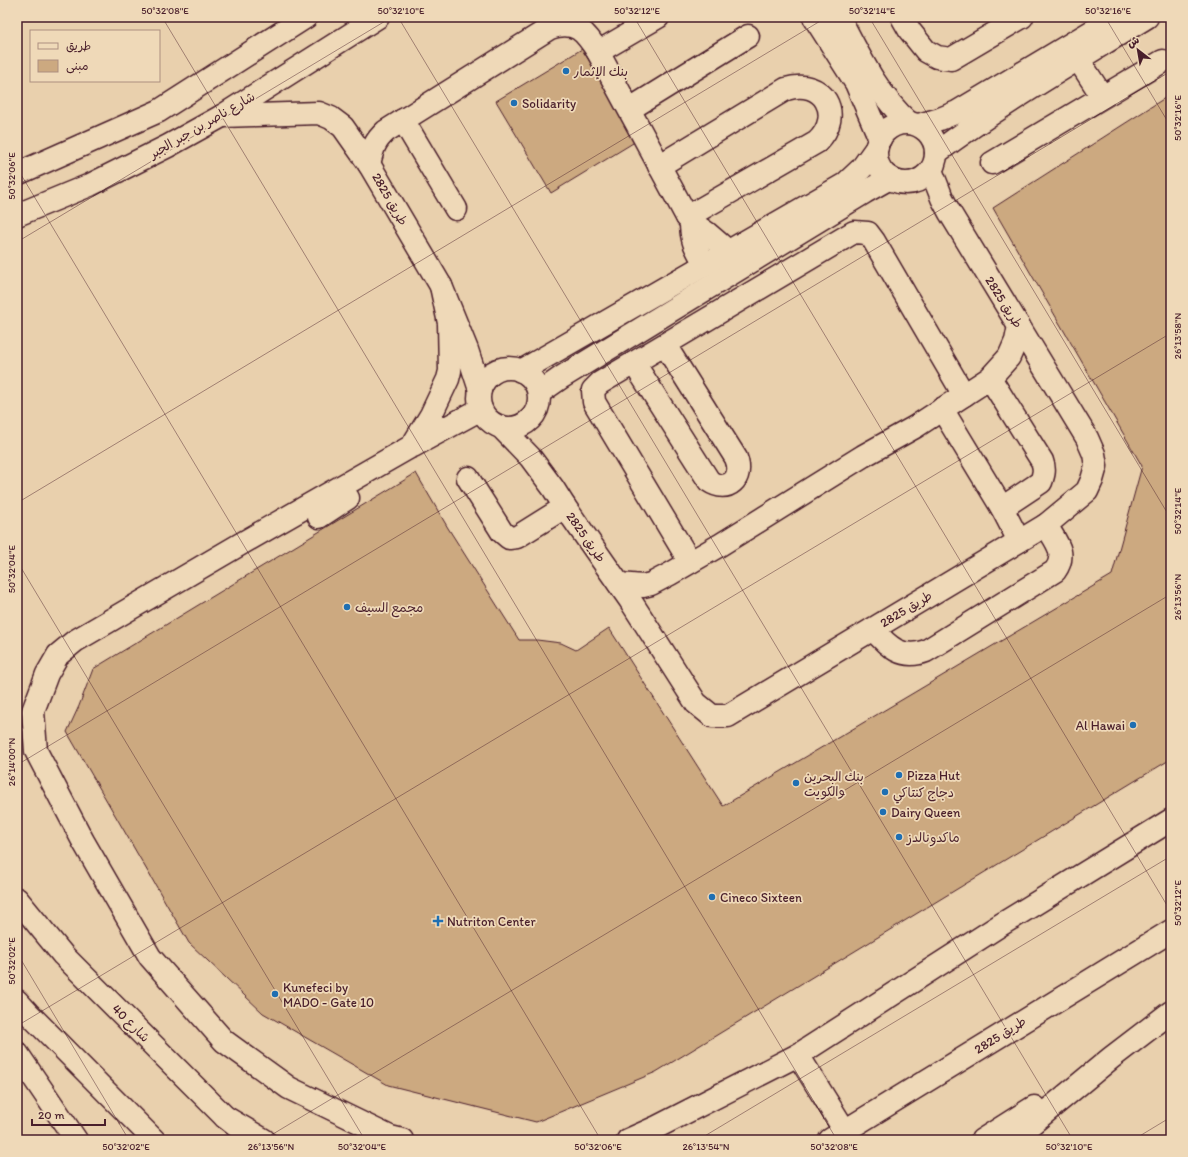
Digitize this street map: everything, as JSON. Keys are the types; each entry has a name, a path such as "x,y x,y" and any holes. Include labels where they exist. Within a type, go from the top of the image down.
{"main road":[{"path":"17,174 159,112 306,17"},
{"name":"شارع ناصر بن جبر الجبر","path":"17,215 90,185 168,146 222,116 378,17"},
{"path":"598,52 658,17"},
{"path":"814,17 856,83 878,143 877,156 879,164 890,178 899,182 917,181 925,176 934,161 969,129 1030,89 1147,17"},
{"name":"طريق 2825","path":"222,116 319,113 331,118 343,127 370,164 441,286 467,350 480,400 489,420 501,427 530,457 619,584 696,703 712,716 728,716 1046,525 1087,491 1096,466 1094,454 1087,438 942,198 934,161 935,144 931,136 926,130 914,124 897,111 874,81 839,17"},
{"path":"902,17 910,31 926,50 937,57 951,59 1022,17"},
{"path":"521,371 845,184 862,168 878,143 892,126 940,119 957,112 1116,17"},
{"path":"370,164 373,145 386,131 550,28 567,24 584,32 598,52 689,219 694,246 705,264"},
{"path":"630,109 748,36"},
{"path":"1078,60 1102,96"},
{"path":"992,163 1163,61"},
{"path":"659,166 786,89 795,86 804,86 813,89 826,101 830,109 830,119 826,132 817,142 689,219"},
{"path":"403,120 456,210"},
{"path":"539,393 568,372 890,178"},
{"path":"689,219 728,251"},
{"path":"690,562 594,402 593,390 600,383 854,232 868,233 874,241 964,395"},
{"path":"319,518 414,454 412,446 431,414 448,379 450,371 448,323 441,286"},
{"path":"619,584 643,586 651,584 720,545 863,456 915,427 990,378 1008,357 1016,341 1020,326"},
{"path":"634,363 709,481 715,485 723,486 730,484 736,479 739,472 739,464 665,345"},
{"path":"402,1140 390,1137 289,1088 224,1040 150,957 83,841 36,751 33,711 47,674 58,655 75,641 412,446 480,400 483,383 496,371 513,369 521,371 529,376 539,393 539,403 536,412 521,426 511,428 501,427"},
{"path":"990,378 1045,468 1041,482 1002,508"},
{"path":"942,409 1002,508 1019,541"},
{"path":"468,478 502,532 509,538 517,537 565,507"},
{"path":"873,629 880,638 894,650 910,655 926,651 1055,571 1061,560 1060,548 1046,525"},
{"path":"628,1140 657,1127 798,1055 1002,924 1171,820"},
{"name":"شارع 40","path":"17,899 63,955 225,1116 253,1140"},
{"name":"طريق 2825","path":"837,1135 1171,931"},
{"path":"17,1000 28,1013 154,1140"},
{"path":"1015,1138 1111,1058 1171,1012"},
{"path":"17,1053 76,1140"},
{"path":"798,1055 837,1135"},
{"path":"982,1140 1111,1058"},
{"path":"225,1116 264,1140"}],"building":[{"path":"582,49 638,140 551,193 496,101"},
{"name":"مجمع السيف","path":"1171,94 1171,759 656,1072 536,1122 388,1085 263,1013 189,943 67,732 93,669 416,473 448,528 519,640 537,640 561,643 576,650 609,628 723,806 1112,575 1142,466 993,208"}],"place":[{"name":"بنك الإثمار","path":"566,71"},
{"name":"Solidarity","path":"514,103"},
{"name":"مجمع السيف","path":"347,607"},
{"name":"Al Hawai","path":"1133,725"},
{"name":"Pizza Hut","path":"899,775"},
{"name":"بنك البحرين والكويت","path":"796,783"},
{"name":"دجاج كنتاكي","path":"885,792"},
{"name":"Dairy Queen","path":"883,812"},
{"name":"ماكدونالدز","path":"899,837"},
{"name":"Cineco Sixteen","path":"712,897"},
{"name":"Nutriton Center","path":"438,921"},
{"name":"Kunefeci by MADO - Gate 10","path":"275,994"}]}
